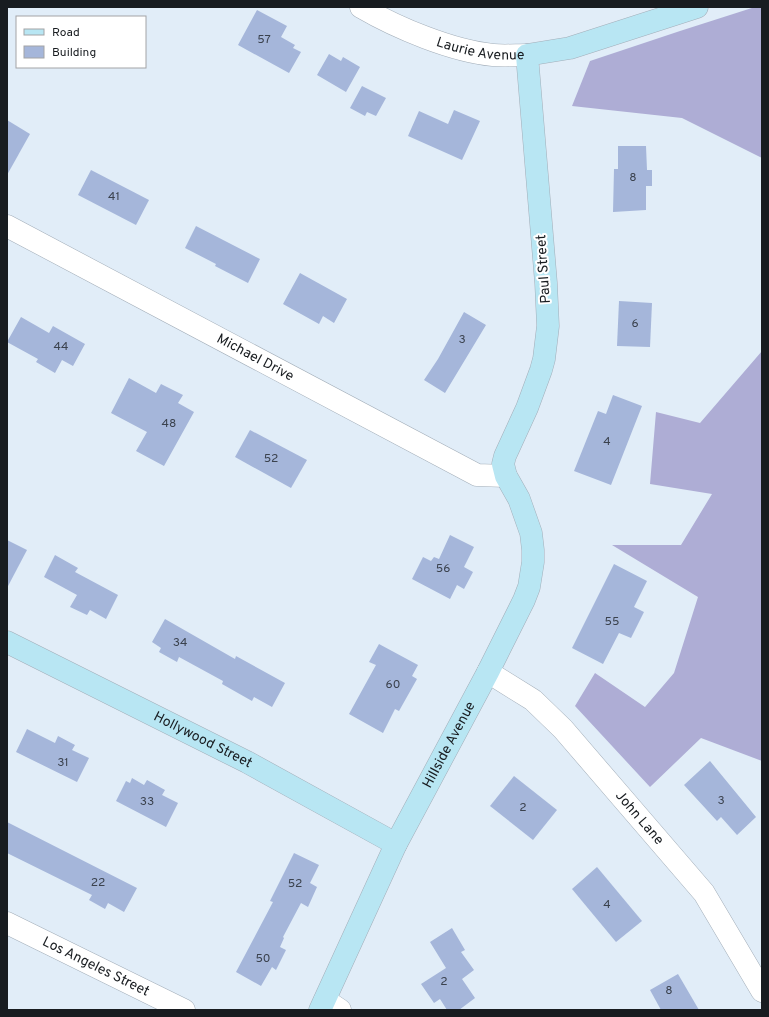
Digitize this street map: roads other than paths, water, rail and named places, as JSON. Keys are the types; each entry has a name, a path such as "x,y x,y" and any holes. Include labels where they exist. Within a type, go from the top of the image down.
{"street":[{"name":"Laurie Avenue","path":"362,7 405,28 444,43 492,55 527,55 570,48 697,7"},
{"name":"Paul Street","path":"506,476 503,464 505,456 527,408 542,370 548,326 546,283 527,55"},
{"name":"Michael Drive","path":"7,226 476,475 506,476"},
{"name":"Hillside Avenue","path":"328,1007 396,844 488,672 529,587 533,562 531,533 519,499 506,476"},
{"name":"Hollywood Street","path":"7,642 247,762 396,844"},
{"name":"John Lane","path":"488,672 533,700 563,729 704,893 762,991"},
{"name":"Los Angeles Street","path":"7,923 184,1010"}]}
